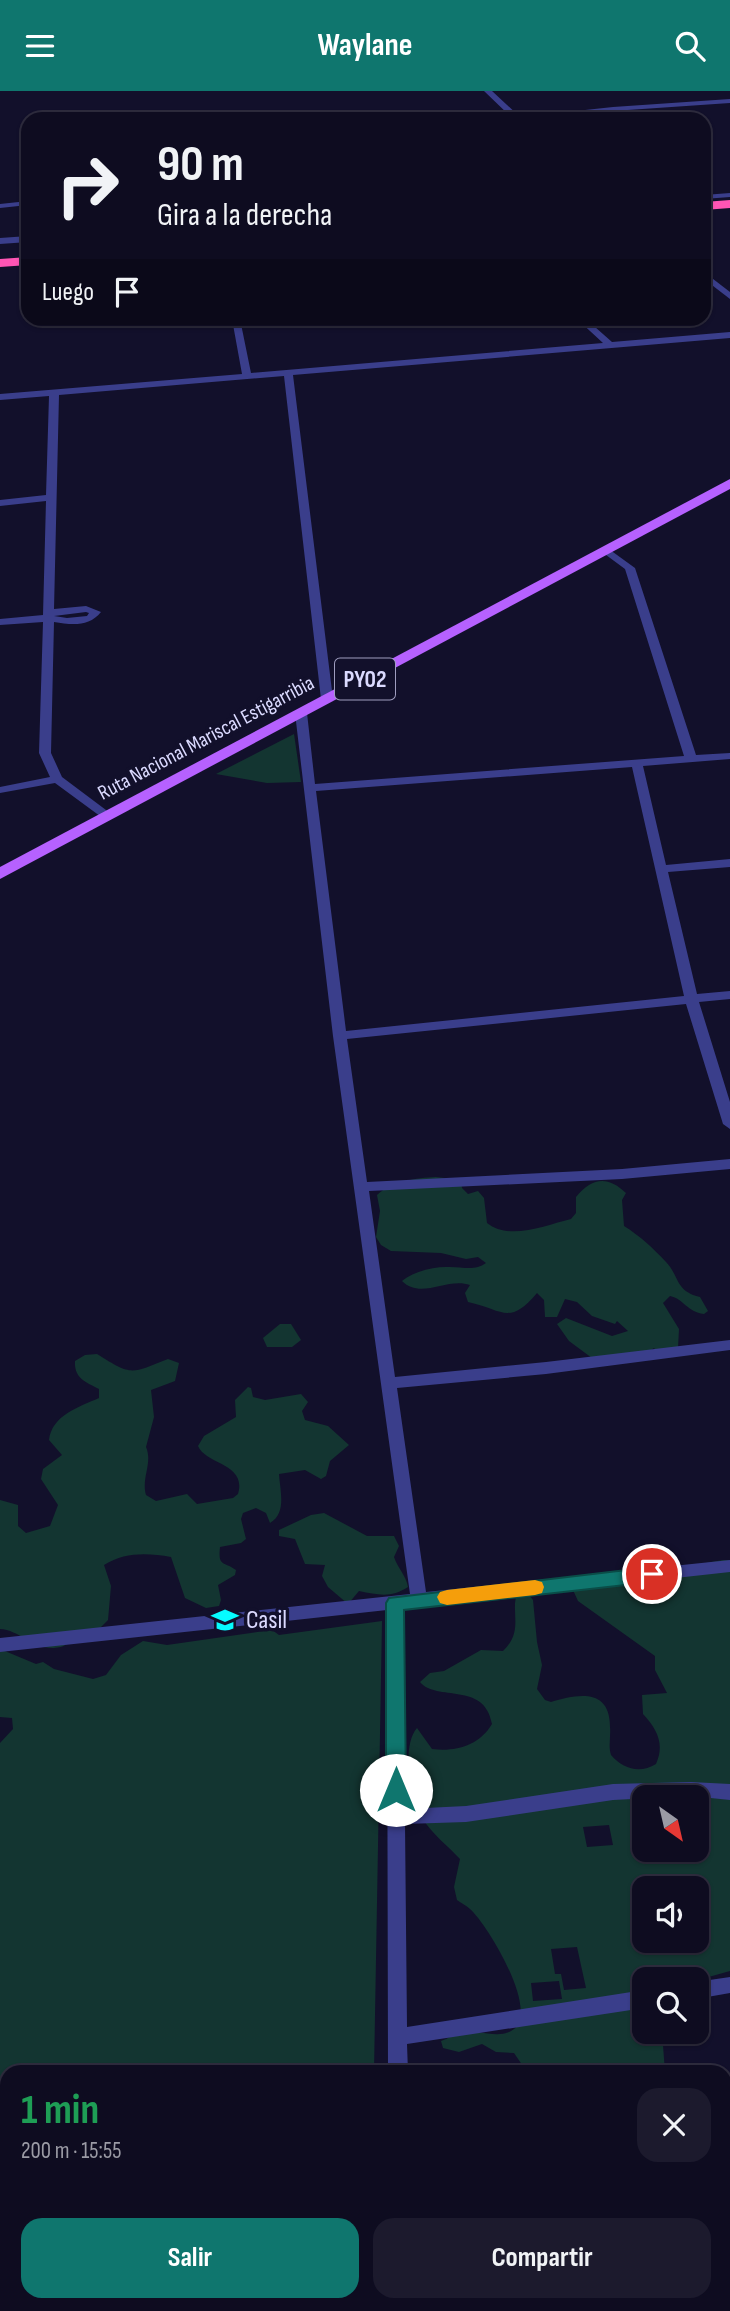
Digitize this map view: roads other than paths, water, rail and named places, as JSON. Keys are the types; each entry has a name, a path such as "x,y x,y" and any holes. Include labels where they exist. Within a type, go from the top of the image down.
{"highway":[{"path":"711,205 730,204"},
{"path":"711,216 730,215"},
{"path":"0,251 21,250"},
{"path":"0,263 21,262"}],"main road":[{"name":"Ruta Nacional Mariscal Estigarribia","path":"0,874 730,483"}],"street":[{"path":"488,91 512,112"},
{"path":"585,112 730,101"},
{"path":"711,196 730,195"},
{"path":"0,207 21,204"},
{"path":"0,241 21,240"},
{"path":"711,281 730,296"},
{"path":"237,326 247,376"},
{"path":"589,326 610,345"},
{"path":"0,397 730,335"},
{"path":"288,372 327,699"},
{"path":"54,392 44,753 57,779 108,816"},
{"path":"0,503 50,498"},
{"path":"606,550 630,568 691,759"},
{"path":"0,622 47,615"},
{"path":"301,713 340,1036 419,1600"},
{"path":"312,788 730,756"},
{"path":"637,763 691,998 730,1124"},
{"path":"0,790 57,779"},
{"path":"661,869 730,863"},
{"path":"340,1036 730,995"},
{"path":"361,1187 622,1174 730,1164"},
{"path":"390,1383 546,1368 730,1345"},
{"path":"0,1645 730,1566"},
{"path":"395,1603 398,2065"},
{"path":"396,1817 466,1814 613,1793 691,1789 730,1792"},
{"path":"709,1989 730,1985"},
{"path":"397,2037 632,2001"}],"place":[{"name":"Casil","path":"225,1620"}]}
